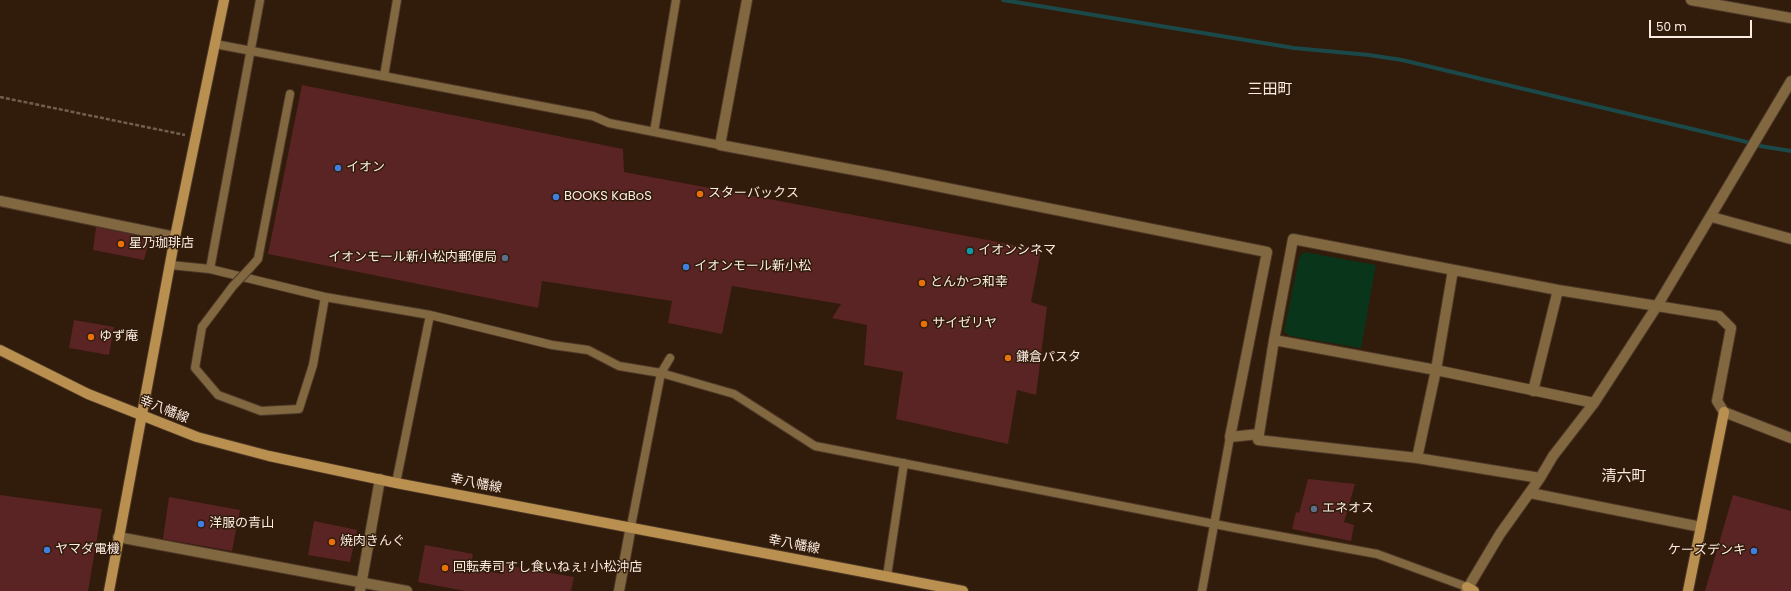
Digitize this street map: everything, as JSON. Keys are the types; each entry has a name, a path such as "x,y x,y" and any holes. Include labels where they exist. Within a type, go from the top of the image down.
{"street":[{"path":"109,591 175,237 197,137 224,0"},
{"path":"747,0 720,145 896,178 1267,252 1230,437 1259,434"},
{"path":"1691,0 1791,18"},
{"path":"1469,590 1500,534 1530,493 1553,456 1594,403 1657,306 1712,217 1791,81"},
{"path":"0,201 175,237"},
{"path":"1712,217 1791,239"},
{"path":"1540,478 1417,458 1258,440 1292,240 1558,290 1719,316 1731,328 1717,401 1724,412 1791,438"},
{"path":"1417,458 1436,370 1453,270"},
{"path":"1533,391 1558,290"},
{"path":"1274,340 1436,370 1594,403"},
{"name":"幸八幡線","path":"0,350 88,394 197,438 269,456 396,483 631,526 887,576 939,589 963,591"},
{"path":"1688,591 1724,412"},
{"path":"360,587 380,479"},
{"path":"1530,493 1701,527"},
{"path":"620,591 631,526"},
{"path":"118,537 360,587 407,591"}],"lane":[{"path":"210,269 252,51 260,0"},
{"path":"384,76 397,0"},
{"path":"654,132 676,0"},
{"path":"215,44 593,116 609,123 720,145"},
{"path":"290,94 258,259 233,286 202,327 195,368 218,395 261,411 299,409 314,365 325,297"},
{"path":"170,265 210,269 325,297 430,315 552,345 588,350 619,366 661,373 734,394 815,446 1377,554 1469,590"},
{"path":"396,483 430,315"},
{"path":"631,526 661,373 670,358"},
{"path":"1202,591 1230,437"},
{"path":"887,576 904,463"}],"path":[{"path":"0,97 197,137"}],"green space":[{"path":"1304,252 1376,265 1361,348 1290,336 1284,332 1299,258"}],"building":[{"name":"イオンモール新小松","path":"302,85 623,149 624,172 1041,250 1031,302 1047,307 1036,395 1017,390 1008,444 896,419 903,372 864,365 867,325 832,318 841,304 732,286 722,334 668,323 672,301 542,281 538,308 268,254"},
{"name":"星乃珈琲店","path":"96,227 150,238 144,260 93,250"},
{"name":"ゆず庵","path":"74,320 114,327 109,355 69,348"},
{"path":"1308,479 1355,484 1344,522 1354,525 1351,541 1292,529 1296,512 1299,513"},
{"name":"ヤマダ電機","path":"0,495 102,509 88,591 0,591"},
{"name":"ケーズデンキ","path":"1733,495 1791,511 1791,591 1705,591"},
{"name":"洋服の青山","path":"169,497 240,510 232,551 163,539"},
{"name":"焼肉きんぐ","path":"314,521 357,530 350,562 308,555"},
{"path":"425,545 473,554 470,568 503,574 505,565 574,577 571,591 465,591 418,582"}],"waterway":[{"path":"1003,0 1294,48 1369,55 1402,60 1747,142"},
{"path":"1760,146 1791,151"}],"place":[{"name":"イオン","path":"338,168"},
{"name":"スターバックス","path":"700,194"},
{"name":"BOOKS KaBoS","path":"556,197"},
{"name":"星乃珈琲店","path":"121,244"},
{"name":"イオンシネマ","path":"970,251"},
{"name":"イオンモール新小松内郵便局","path":"505,258"},
{"name":"イオンモール新小松","path":"686,267"},
{"name":"とんかつ和幸","path":"922,283"},
{"name":"サイゼリヤ","path":"924,324"},
{"name":"ゆず庵","path":"91,337"},
{"name":"鎌倉パスタ","path":"1008,358"},
{"name":"エネオス","path":"1314,509"},
{"name":"洋服の青山","path":"201,524"},
{"name":"焼肉きんぐ","path":"332,542"},
{"name":"ヤマダ電機","path":"47,550"},
{"name":"ケーズデンキ","path":"1754,551"},
{"name":"回転寿司すし食いねぇ! 小松沖店","path":"445,568"}],"district":[{"name":"三田町","path":"1270,90"},
{"name":"清六町","path":"1624,477"}]}
